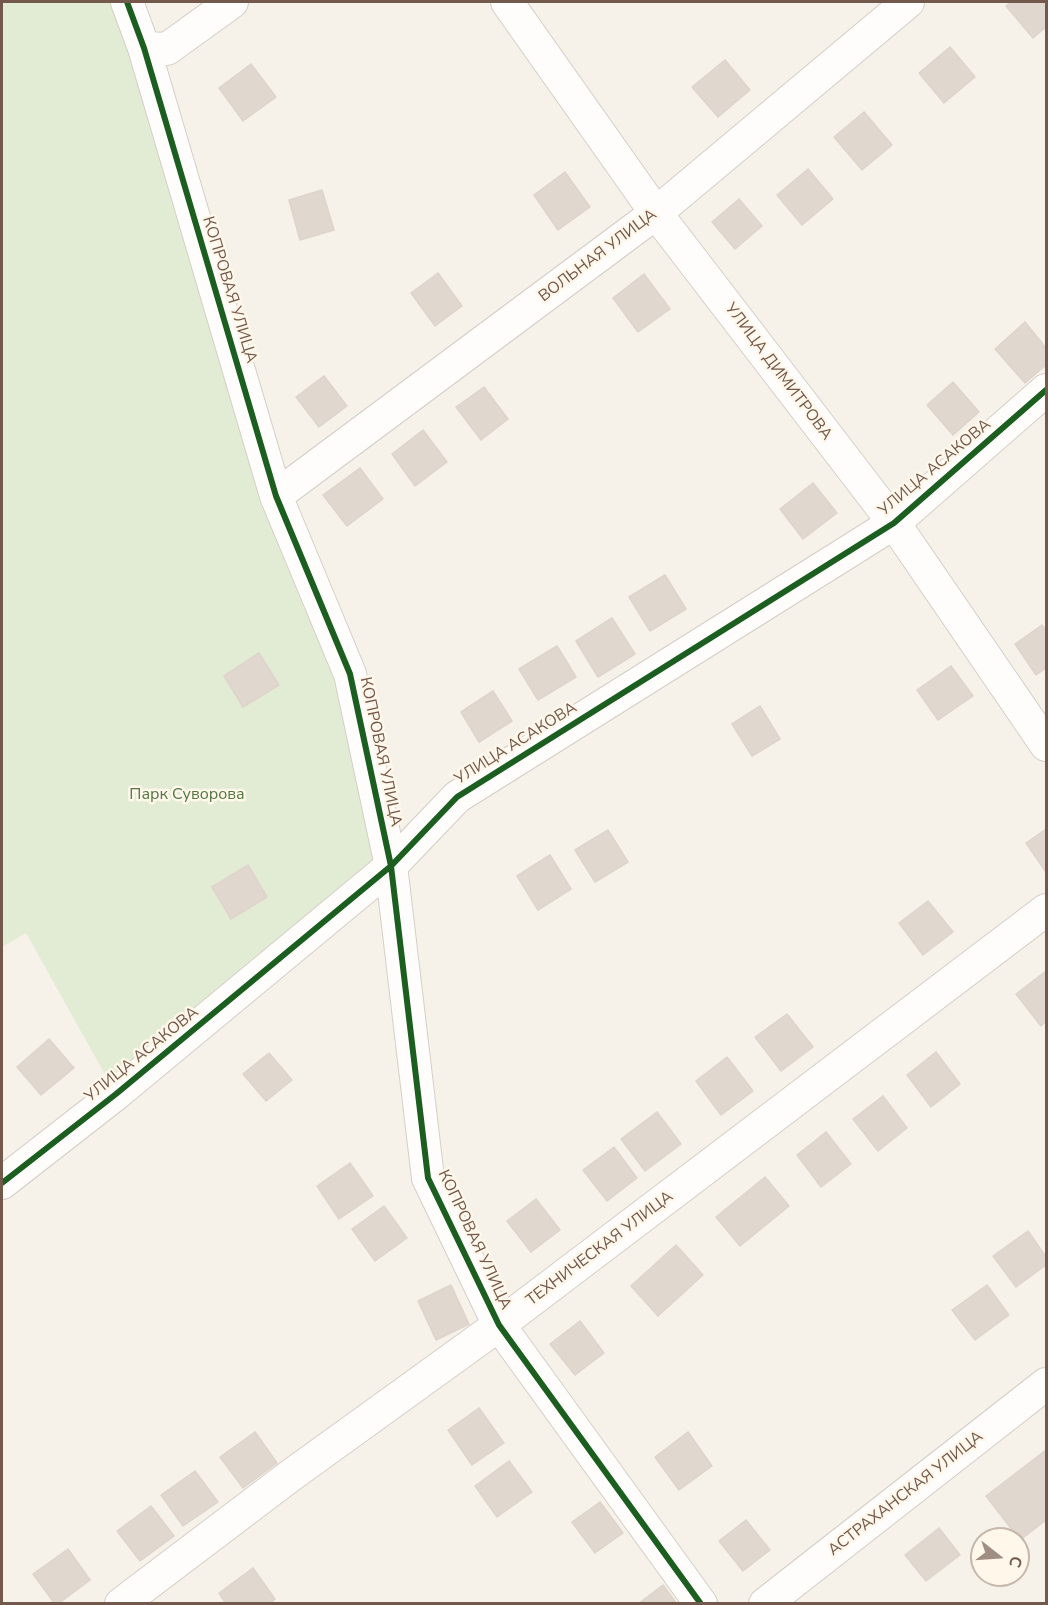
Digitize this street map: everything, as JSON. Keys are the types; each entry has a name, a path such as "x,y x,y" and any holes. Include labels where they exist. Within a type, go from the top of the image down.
{"street":[{"name":"КОПРОВАЯ УЛИЦА","path":"127,2 144,48 276,495 350,674 391,866 428,1178 499,1325 701,1604"},
{"path":"144,48 167,49 232,2"},
{"name":"УЛИЦА ДИМИТРОВА","path":"507,2 656,213 894,523 1047,745"},
{"name":"ВОЛЬНАЯ УЛИЦА","path":"276,495 656,213 908,2"},
{"name":"УЛИЦА АСАКОВА","path":"2,1183 116,1094 391,866 457,797 894,523 1047,390"},
{"name":"ТЕХНИЧЕСКАЯ УЛИЦА","path":"121,1604 290,1476 499,1325 1047,910"},
{"name":"АСТРАХАНСКАЯ УЛИЦА","path":"765,1604 1047,1384"}],"green space":[{"name":"Парк Суворова","path":"2,2 127,2 350,674 391,866 116,1094 26,933 2,947"}],"building":[{"path":"1011,2 1046,2 1046,27 1033,38 1006,6"},
{"path":"950,47 975,77 944,103 919,73"},
{"path":"725,60 750,90 718,117 692,87"},
{"path":"251,64 276,97 243,121 219,88"},
{"path":"864,112 892,145 862,170 834,137"},
{"path":"808,169 833,199 802,225 777,195"},
{"path":"565,172 590,207 558,230 534,195"},
{"path":"322,190 334,230 300,240 289,200"},
{"path":"739,199 762,226 735,249 712,222"},
{"path":"438,273 462,306 435,326 411,293"},
{"path":"644,274 670,309 638,332 613,298"},
{"path":"1025,322 1046,348 1046,365 1025,383 995,349"},
{"path":"324,376 347,406 319,427 296,397"},
{"path":"953,382 979,412 953,435 927,405"},
{"path":"484,387 508,419 481,440 456,407"},
{"path":"423,430 447,462 415,486 392,454"},
{"path":"360,468 383,499 347,526 323,495"},
{"path":"813,483 837,513 803,539 780,509"},
{"path":"665,575 686,609 650,631 629,597"},
{"path":"612,618 635,654 598,677 576,641"},
{"path":"1042,625 1046,630 1046,668 1036,675 1015,644"},
{"path":"557,646 576,677 538,700 519,669"},
{"path":"259,653 279,685 243,707 224,676"},
{"path":"951,666 973,696 938,720 917,690"},
{"path":"493,691 512,721 479,742 461,712"},
{"path":"760,706 780,739 752,756 732,724"},
{"path":"1046,829 1046,872 1026,843"},
{"path":"608,830 628,862 595,882 575,850"},
{"path":"550,855 571,889 538,910 517,876"},
{"path":"248,865 267,897 231,919 212,887"},
{"path":"928,901 953,932 923,955 899,923"},
{"path":"1046,971 1046,1021 1041,1026 1016,994"},
{"path":"787,1014 813,1047 781,1071 755,1037"},
{"path":"49,1039 74,1068 41,1095 17,1067"},
{"path":"936,1052 960,1084 931,1107 907,1075"},
{"path":"269,1053 292,1080 266,1101 243,1074"},
{"path":"727,1057 753,1091 721,1115 696,1081"},
{"path":"883,1096 907,1128 878,1151 853,1119"},
{"path":"657,1112 681,1144 645,1171 621,1139"},
{"path":"826,1132 851,1164 821,1187 797,1155"},
{"path":"614,1147 637,1178 607,1201 583,1170"},
{"path":"350,1163 373,1196 339,1219 317,1186"},
{"path":"765,1177 789,1206 740,1246 716,1217"},
{"path":"536,1199 560,1230 531,1252 507,1221"},
{"path":"384,1206 407,1238 375,1261 352,1229"},
{"path":"1028,1231 1046,1257 1046,1265 1016,1287 993,1256"},
{"path":"676,1245 703,1275 658,1316 631,1286"},
{"path":"451,1285 469,1324 436,1340 418,1301"},
{"path":"987,1285 1009,1315 975,1340 952,1310"},
{"path":"580,1321 604,1353 575,1375 550,1344"},
{"path":"479,1408 504,1443 472,1465 448,1430"},
{"path":"255,1432 277,1463 243,1488 220,1457"},
{"path":"688,1432 712,1466 679,1490 655,1457"},
{"path":"1046,1450 1046,1520 1030,1532 1030,1527 1010,1527 986,1496"},
{"path":"509,1461 532,1492 497,1517 475,1486"},
{"path":"195,1471 218,1502 183,1526 161,1495"},
{"path":"600,1502 623,1533 595,1553 572,1522"},
{"path":"151,1506 174,1536 140,1561 117,1531"},
{"path":"746,1520 770,1550 743,1571 719,1541"},
{"path":"939,1528 960,1555 926,1581 905,1555"},
{"path":"68,1549 90,1580 55,1604 33,1574"},
{"path":"253,1568 275,1599 269,1604 226,1604 219,1593"},
{"path":"663,1585 677,1604 638,1604"}],"cycle path":[{"path":"127,2 144,48 276,496 350,674 391,866 428,1178 499,1325 701,1604"},
{"path":"2,1183 116,1094 391,866 457,797 894,523 1046,390"}]}
